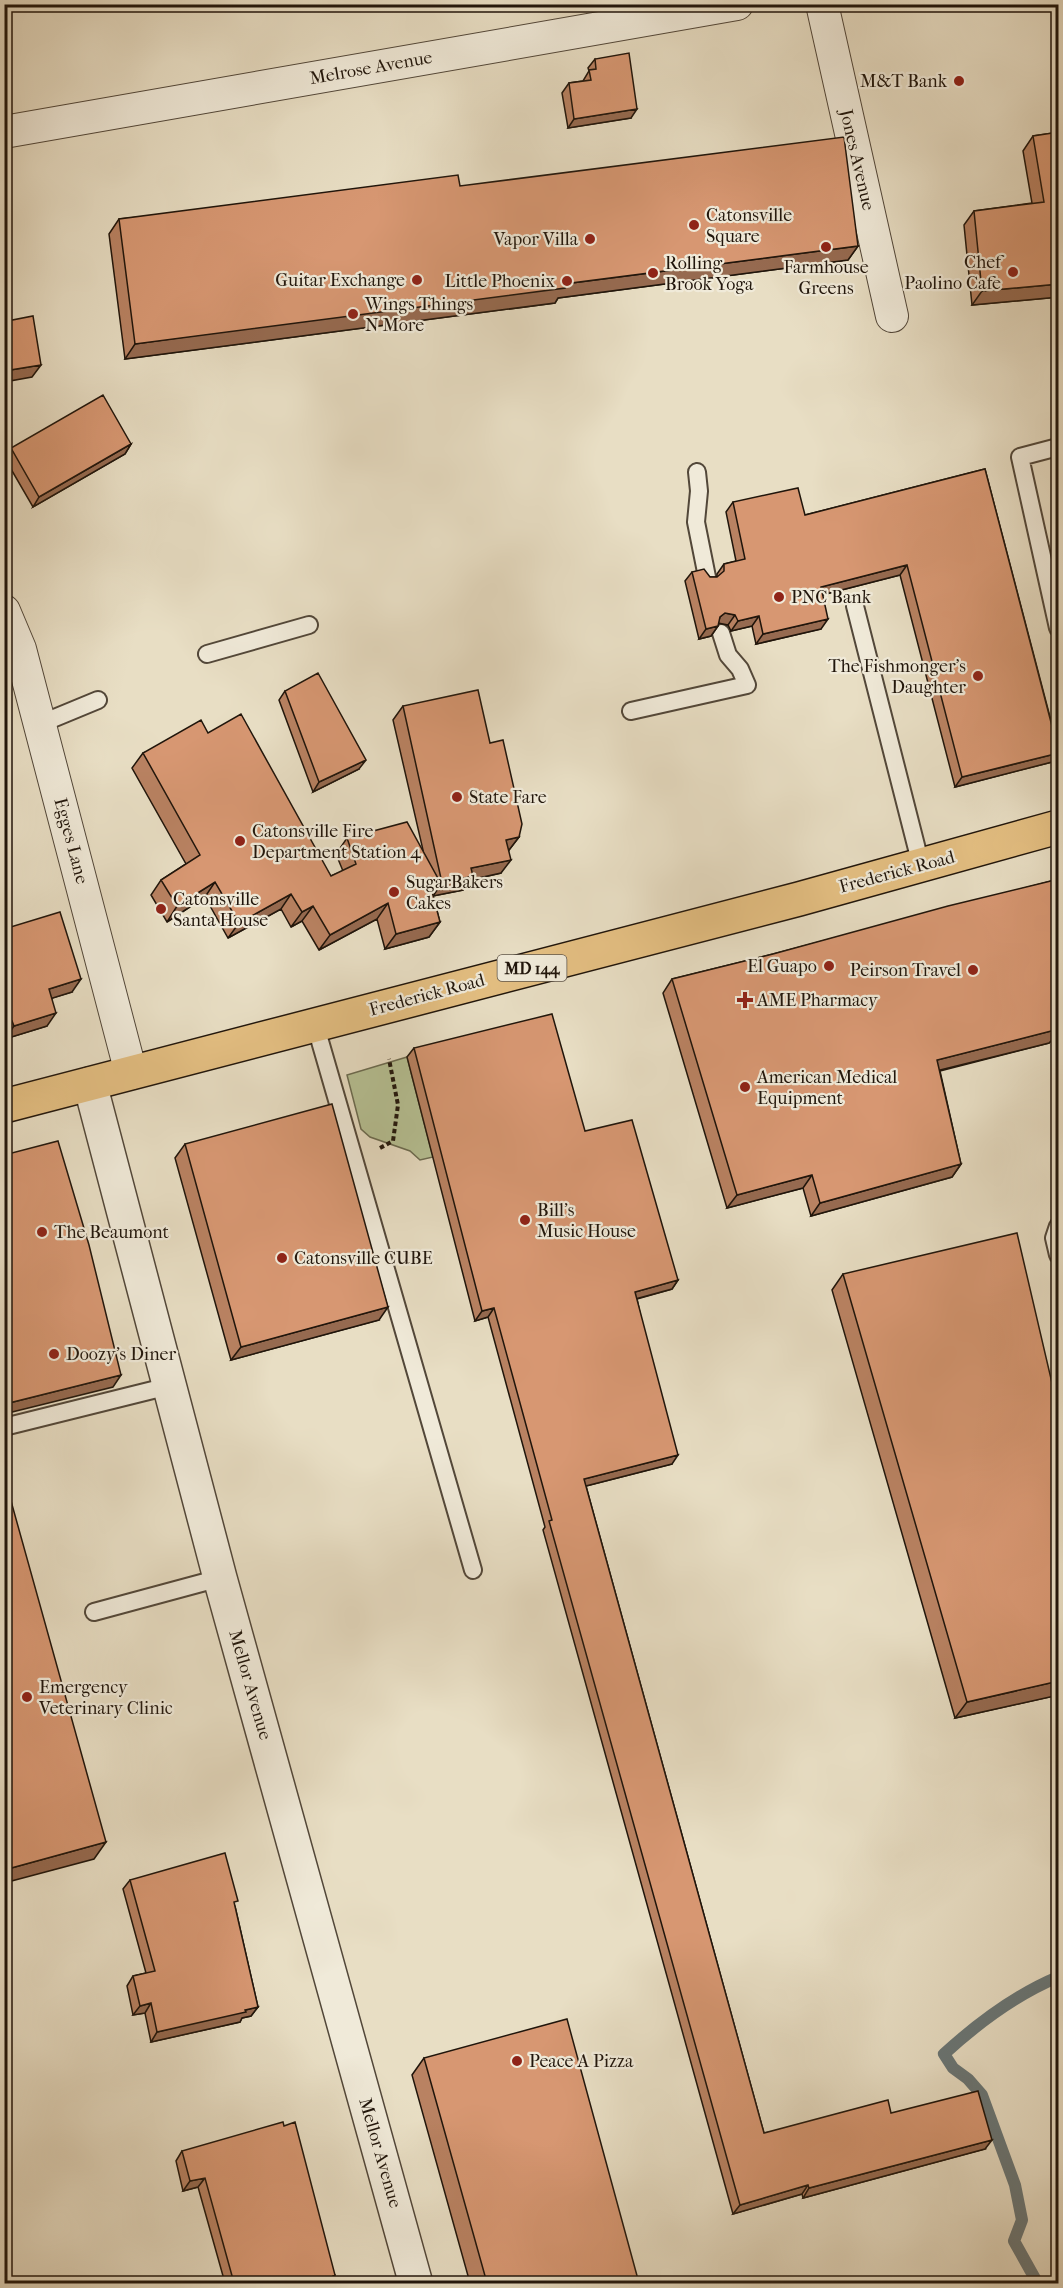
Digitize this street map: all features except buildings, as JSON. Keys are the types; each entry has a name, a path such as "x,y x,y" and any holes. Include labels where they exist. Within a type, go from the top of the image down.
{"main road":[{"name":"Frederick Road","path":"4,1106 1059,828"}],"street":[{"name":"Melrose Avenue","path":"4,132 737,4"},
{"name":"Jones Avenue","path":"822,4 892,316"},
{"name":"Egges Lane","path":"4,611 20,650 131,1073"},
{"name":"Mellor Avenue","path":"90,1084 220,1578 417,2283"}],"lane":[{"path":"1059,447 1020,457 1059,628"},
{"path":"697,472 699,491 696,522 707,576"},
{"path":"855,606 921,865"},
{"path":"207,654 309,625"},
{"path":"631,711 747,685 740,669 728,655 722,633"},
{"path":"40,724 98,700"},
{"path":"315,1024 473,1570"},
{"path":"1059,1226 1054,1238 1059,1255"},
{"path":"4,1426 169,1386"},
{"path":"94,1612 220,1578"}],"path":[{"path":"356,1162 393,1141 398,1105 389,1059"}],"green space":[{"path":"407,1057 433,1157 420,1160 410,1151 370,1137 361,1129 347,1075"}],"waterway":[{"path":"1038,2284 1014,2241 1022,2220 1015,2185 982,2095 968,2079 953,2068 944,2054 998,2010 1058,1977"}],"place":[{"name":"M&T Bank","path":"959,81"},
{"name":"Catonsville Square","path":"694,225"},
{"name":"Vapor Villa","path":"590,239"},
{"name":"Farmhouse Greens","path":"826,247"},
{"name":"Chef Paolino Cafe","path":"1013,272"},
{"name":"Rolling Brook Yoga","path":"653,273"},
{"name":"Guitar Exchange","path":"417,280"},
{"name":"Little Phoenix","path":"567,281"},
{"name":"Wings Things N More","path":"353,314"},
{"name":"PNC Bank","path":"779,597"},
{"name":"The Fishmonger's Daughter","path":"978,676"},
{"name":"State Fare","path":"457,797"},
{"name":"Catonsville Fire Department Station 4","path":"240,841"},
{"name":"SugarBakers Cakes","path":"394,892"},
{"name":"Catonsville Santa House","path":"161,909"},
{"name":"El Guapo","path":"829,966"},
{"name":"Peirson Travel","path":"973,970"},
{"name":"AME Pharmacy","path":"745,1000"},
{"name":"American Medical Equipment","path":"745,1087"},
{"name":"Bill's Music House","path":"525,1220"},
{"name":"The Beaumont","path":"42,1232"},
{"name":"Catonsville CUBE","path":"282,1258"},
{"name":"Doozy’s Diner","path":"54,1354"},
{"name":"Emergency Veterinary Clinic","path":"27,1697"},
{"name":"Peace A Pizza","path":"517,2061"}]}
